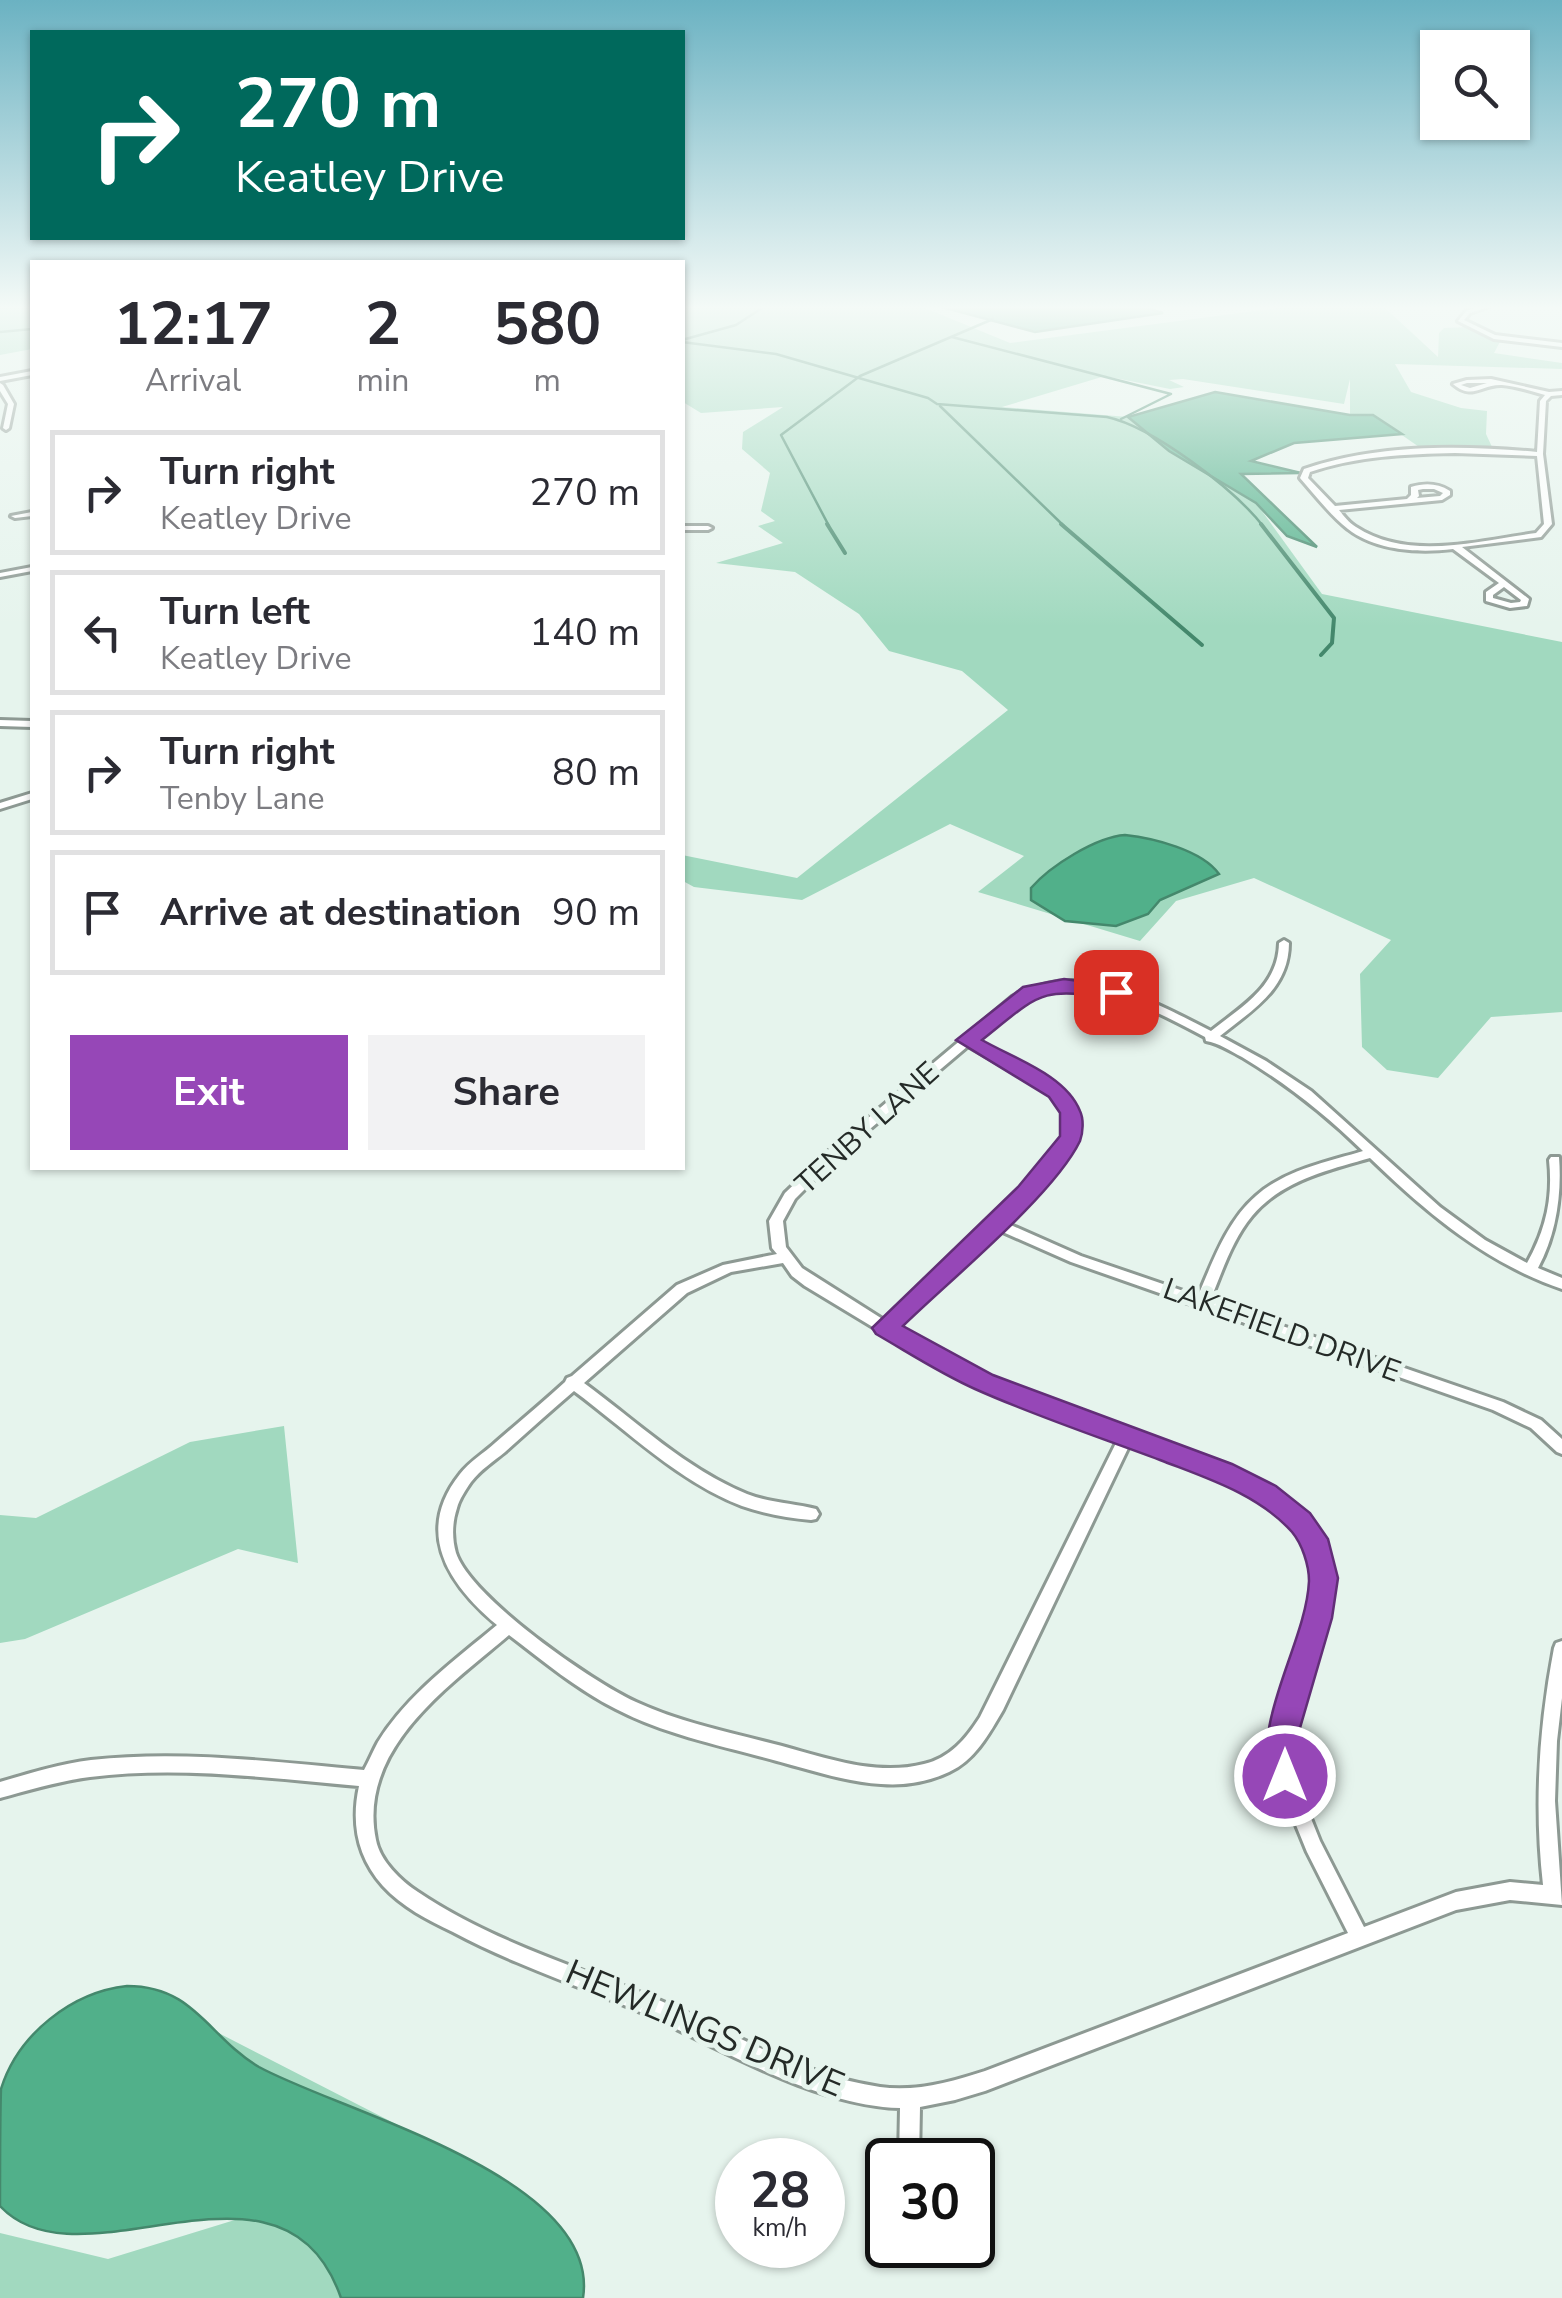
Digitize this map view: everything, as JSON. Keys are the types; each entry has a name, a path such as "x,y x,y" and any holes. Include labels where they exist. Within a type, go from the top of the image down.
{"street":[{"path":"6,428 9,413"},
{"path":"1540,454 1448,450 1342,461 1307,471 1305,482 1358,534 1376,542 1418,549 1538,536 1548,524 1540,454 1542,413"},
{"path":"1331,509 1410,500"},
{"path":"1548,507 1562,508"},
{"path":"15,516 30,514"},
{"path":"685,528 708,528"},
{"path":"1456,547 1503,584"},
{"path":"0,574 30,569"},
{"path":"0,723 30,724"},
{"path":"0,806 30,797"},
{"path":"1210,1038 1273,982 1284,964 1284,943"},
{"name":"TENBY LANE","path":"784,1258 775,1234 776,1221 790,1196 834,1153 1016,999 1064,985 1116,992 1296,1085 1464,1232 1562,1284"},
{"path":"885,1328 1058,1158 1066,1148 1073,1125 1066,1102 1046,1083 967,1040"},
{"path":"1203,1302 1237,1224 1254,1202 1295,1178 1372,1153"},
{"path":"1530,1270 1561,1206 1556,1160"},
{"name":"LAKEFIELD DRIVE","path":"996,1223 1062,1254 1498,1406 1536,1424 1562,1448"},
{"path":"1127,1436 997,1704 974,1741 960,1756 940,1768 906,1776 868,1774 662,1720 599,1692 471,1592 451,1563 444,1528 447,1511 466,1477 572,1382 696,1280 728,1268 784,1258 810,1282 984,1382 1127,1436 1222,1472 1266,1494 1300,1522 1314,1539 1324,1578 1322,1598 1284,1728 1284,1764 1293,1801 1359,1936"},
{"path":"572,1382 674,1458 743,1502 780,1512 811,1514"},
{"name":"HEWLINGS DRIVE","path":"509,1625 403,1724 369,1779 364,1816 367,1841 392,1884 413,1900 490,1938 838,2086 869,2095 910,2098 956,2090 1043,2061 1359,1936 1482,1894 1510,1891 1558,1895"},
{"path":"1558,1895 1544,1795 1549,1718 1562,1648"},
{"path":"0,1790 50,1774 105,1768 213,1767 369,1779"},
{"path":"909,2138 910,2098"}],"shaded area":[{"path":"773,413 1081,413 1128,417 1169,451 1256,503 1322,594 1562,642 1562,1012 1491,1017 1438,1078 1387,1070 1362,1047 1360,974 1391,940 1254,878 1176,901 1140,941 978,892 1024,856 950,824 802,900 694,887 685,882 685,856 797,878 1008,710 962,671 889,651 859,614 795,572 716,563 783,543 758,526 775,521 761,511 770,473 742,449 743,432"},
{"path":"1141,413 1373,415 1402,434 1294,443 1251,461 1301,473 1241,474 1317,547 1287,536 1256,503 1169,451 1128,417"},
{"path":"1487,413 1486,434 1492,447 1422,449 1373,415 1350,415"},
{"path":"1125,835 1189,852 1219,874 1160,900 1148,914 1116,926 1065,921 1031,900 1031,888 1061,862 1101,841"},
{"path":"284,1426 298,1563 238,1549 25,1639 0,1643 0,1515 36,1518 190,1442"},
{"path":"127,1986 503,2179 584,2298 0,2298 0,2233 108,2259 238,2219"},
{"path":"127,1986 169,1994 259,2067 459,2154 510,2184 552,2217 578,2255 583,2298 341,2298 313,2250 275,2226 229,2219 80,2234 36,2228 0,2206 1,2089 9,2069 34,2034 67,2007 106,1990"}],"waterway":[{"path":"810,413 781,435 829,526"},
{"path":"947,413 1064,526"},
{"path":"1058,413 1107,417 1147,433 1191,461 1263,526"},
{"path":"1121,419 1133,413"},
{"path":"827,524 845,553"},
{"path":"1061,524 1202,645"},
{"path":"1261,524 1334,618 1332,643 1321,655"}],"route":[{"path":"1116,992 1064,985 1030,992 967,1040 1057,1092 1071,1113 1071,1136 1066,1148 1026,1193 885,1328 984,1382 1222,1472 1266,1494 1300,1522 1314,1539 1324,1578 1300,1684 1284,1728 1285,1776"}]}
